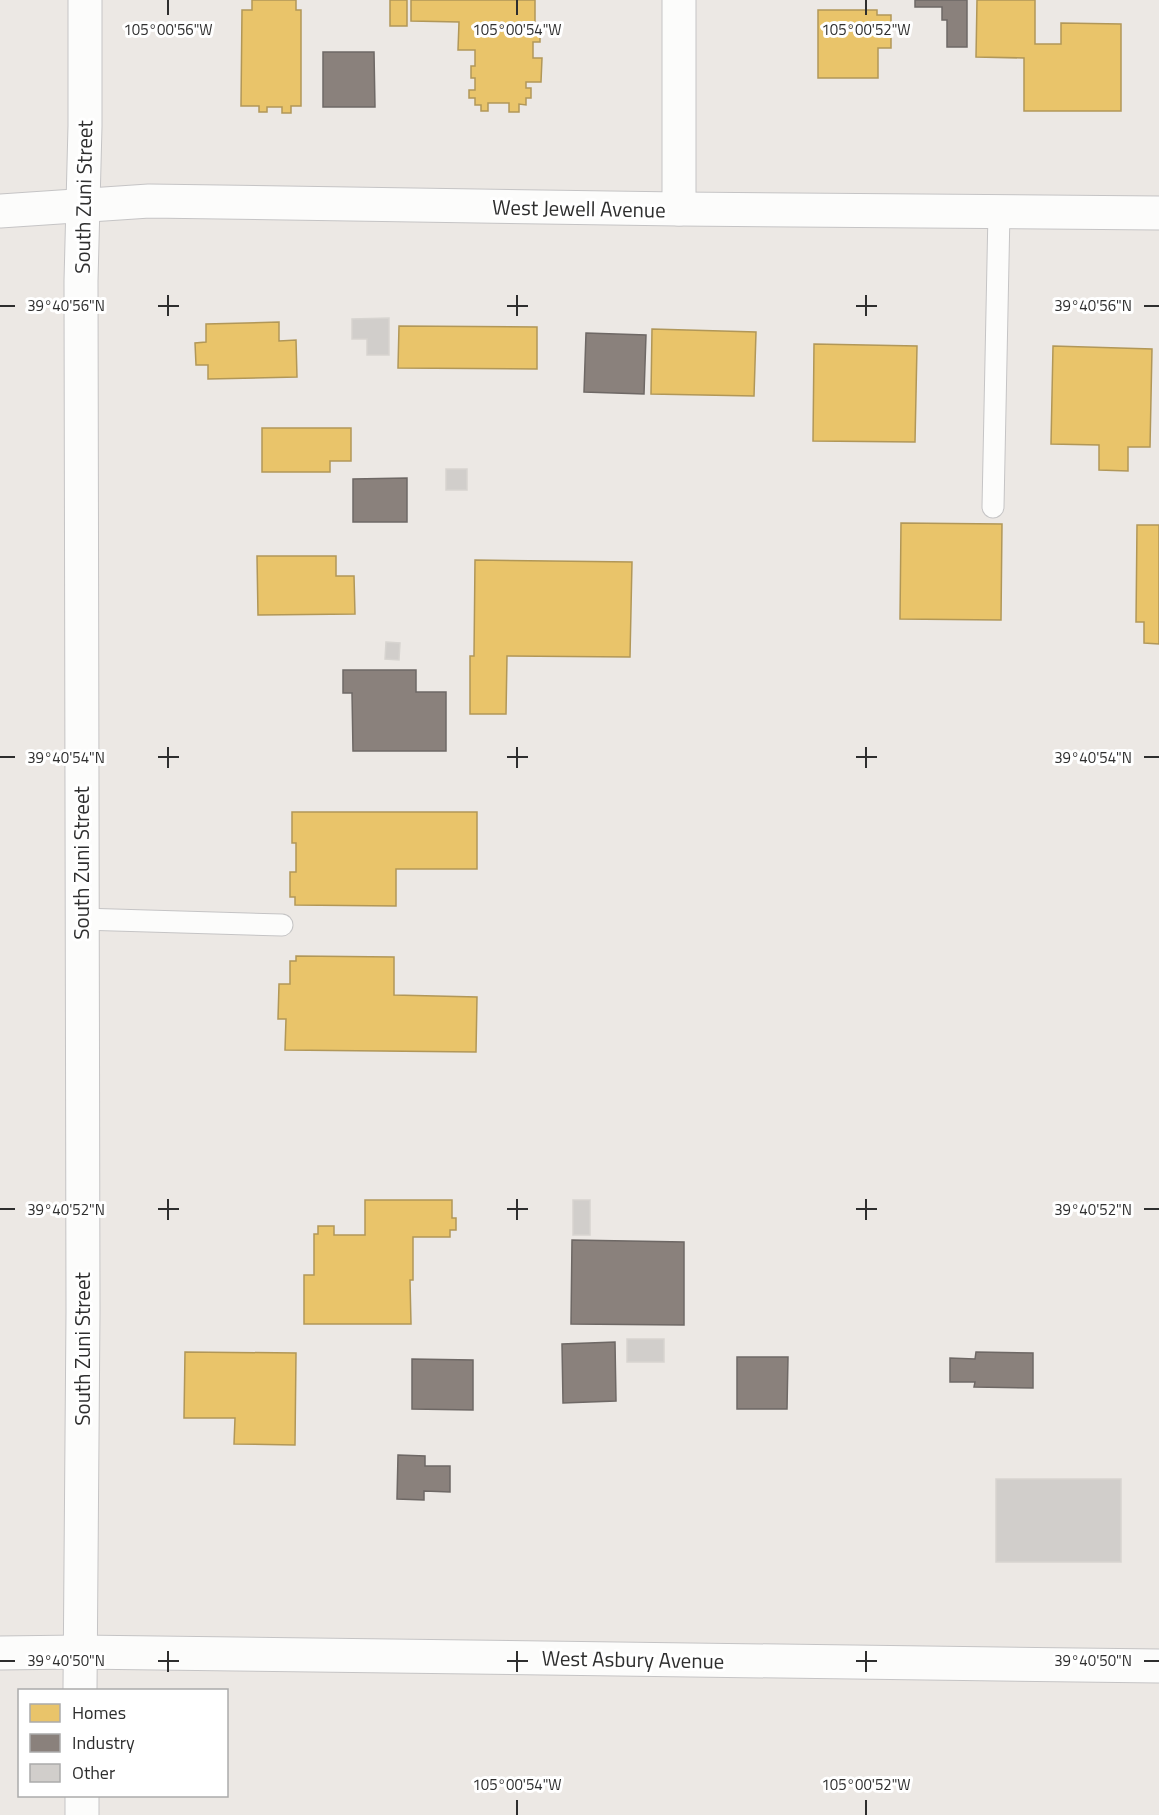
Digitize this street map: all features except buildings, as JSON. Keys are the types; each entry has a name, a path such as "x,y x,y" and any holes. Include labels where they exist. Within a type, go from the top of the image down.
{"street":[{"name":"South Zuni Street","path":"80,1689 81,281 84,205 85,0"},
{"path":"679,0 680,209"},
{"name":"West Jewell Avenue","path":"0,211 149,201 1159,213"},
{"name":"West Asbury Avenue","path":"0,1653 79,1652 1159,1666"},
{"path":"82,1797 82,1815"}],"lane":[{"path":"993,507 999,212"},
{"path":"81,919 282,925"}]}
